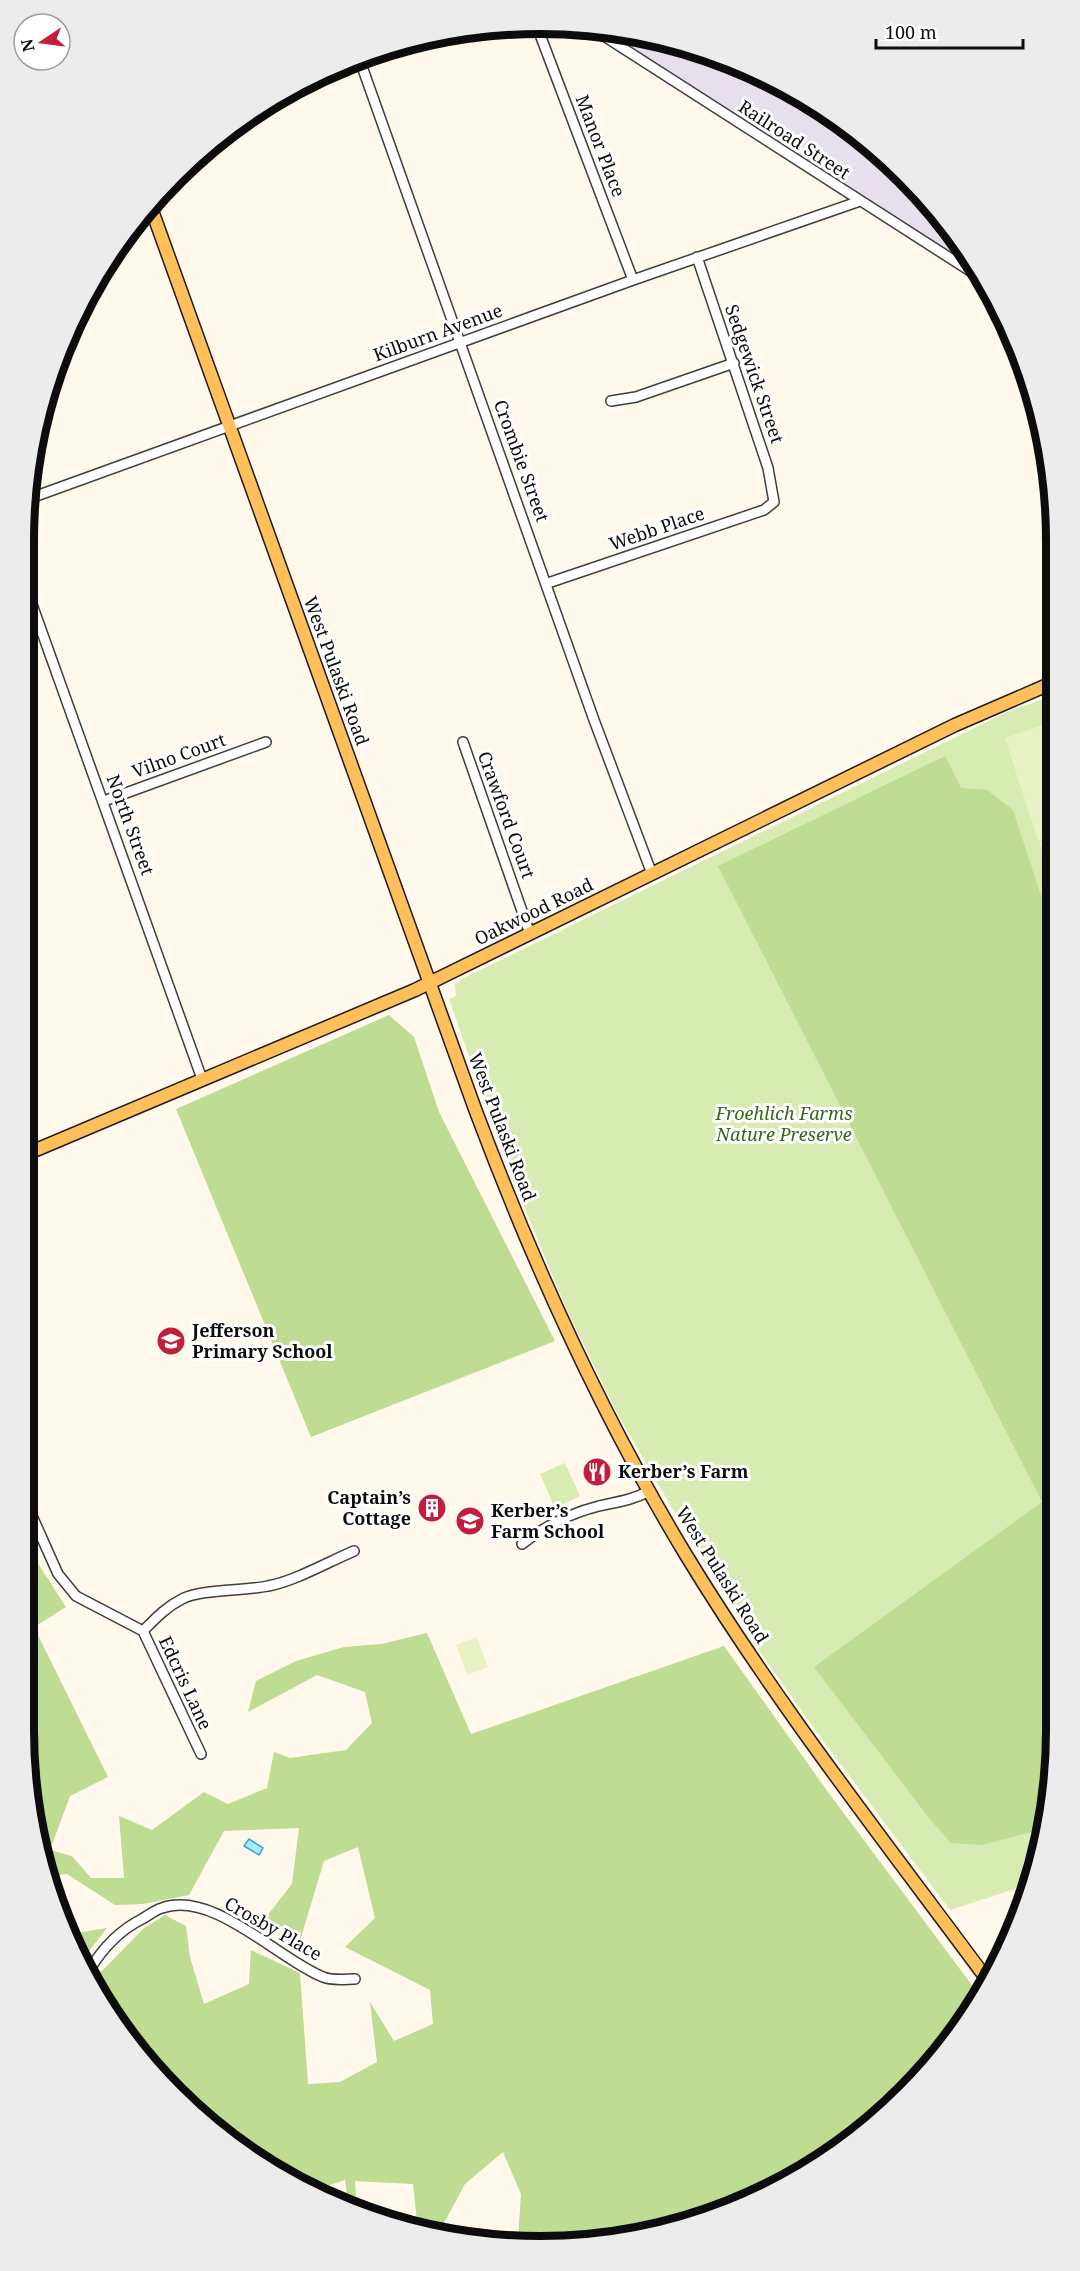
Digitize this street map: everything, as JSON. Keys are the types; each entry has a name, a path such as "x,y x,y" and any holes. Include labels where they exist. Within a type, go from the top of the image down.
{"main road":[{"name":"West Pulaski Road","path":"154,215 429,984 526,1240 579,1360 649,1491 691,1563 762,1673 983,1974"},
{"name":"Oakwood Road","path":"34,1151 429,984 955,725 1046,686"}],"street":[{"name":"Manor Place","path":"540,34 633,280"},
{"name":"Railroad Street","path":"609,39 966,268"},
{"name":"Crombie Street","path":"362,67 548,583 594,720 652,874"},
{"name":"Kilburn Avenue","path":"37,496 633,280 860,201"},
{"name":"Sedgewick Street","path":"696,258 734,363 774,488 774,502"},
{"path":"611,400 636,397 734,363"},
{"name":"Webb Place","path":"548,583 764,510 774,502"},
{"name":"North Street","path":"34,609 202,1079"},
{"name":"Vilno Court","path":"104,801 266,742"},
{"name":"Crawford Court","path":"463,742 531,934"},
{"path":"522,1544 554,1523 597,1507 637,1498 649,1491"},
{"name":"Edcris Lane","path":"34,1520 58,1574 76,1596 143,1631 201,1754"},
{"path":"143,1631 166,1608 184,1597 206,1592 225,1593 271,1586 354,1551"},
{"name":"Crosby Place","path":"93,1966 114,1938 135,1922 164,1907 185,1906 210,1911 236,1924 324,1978 355,1979"}],"shaded area":[{"path":"620,41 671,52 733,73 793,102 821,120 848,139 897,183 941,232 961,261"}],"green space":[{"name":"Froehlich Farms Nature Preserve","path":"1046,698 1046,1731 1036,1830 1021,1887 950,1910 821,1738 758,1649 704,1563 617,1413 566,1308 509,1170 449,999 456,996 455,984 464,978 1009,711"},
{"path":"1046,724 1046,837 1038,840 1005,738"},
{"path":"945,756 961,788 987,790 1013,810 1046,911 1046,1731 1036,1831 982,1845 951,1843 929,1818 814,1667 1042,1502 718,866"},
{"path":"1046,840 1046,864 1039,842"},
{"path":"389,1015 414,1037 439,1112 555,1341 311,1437 176,1109"},
{"path":"565,1463 580,1496 555,1508 540,1474"},
{"path":"34,1557 66,1607 34,1627"},
{"path":"34,1627 108,1777 70,1796 50,1850 72,1856 91,1878 124,1878 119,1816 152,1830 204,1792 228,1804 267,1788 274,1752 290,1758 346,1750 372,1723 365,1692 317,1675 248,1712 256,1681 296,1661 344,1647 381,1644 427,1633 471,1734 724,1646 828,1792 975,1989 941,2039 920,2064 873,2111 848,2132 793,2169 733,2198 702,2210 639,2227 573,2235 518,2235 521,2194 503,2152 465,2184 442,2227 417,2221 413,2184 355,2181 356,2202 347,2198 345,2180 323,2187 287,2169 232,2132 207,2111 160,2064 139,2039 98,1975 144,1928 165,1915 186,1926 190,1957 204,2004 249,1984 251,1950 300,1973 308,2084 340,2082 377,2062 370,2002 394,2041 433,2024 430,1990 345,1947 375,1918 358,1847 324,1861 299,1944 263,1921 292,1884 299,1828 224,1831 189,1895 143,1904 115,1905 67,1874 56,1875 44,1830 39,1797 34,1731"},
{"path":"477,1637 488,1667 467,1675 456,1645"},
{"path":"107,1928 87,1954 77,1933"}],"water":[{"path":"249,1839 263,1848 259,1855 244,1846"}],"place":[{"name":"Jefferson Primary School","path":"171,1341"},
{"name":"Kerber’s Farm","path":"597,1472"},
{"name":"Captain’s Cottage","path":"432,1508"},
{"name":"Kerber’s Farm School","path":"470,1521"}]}
